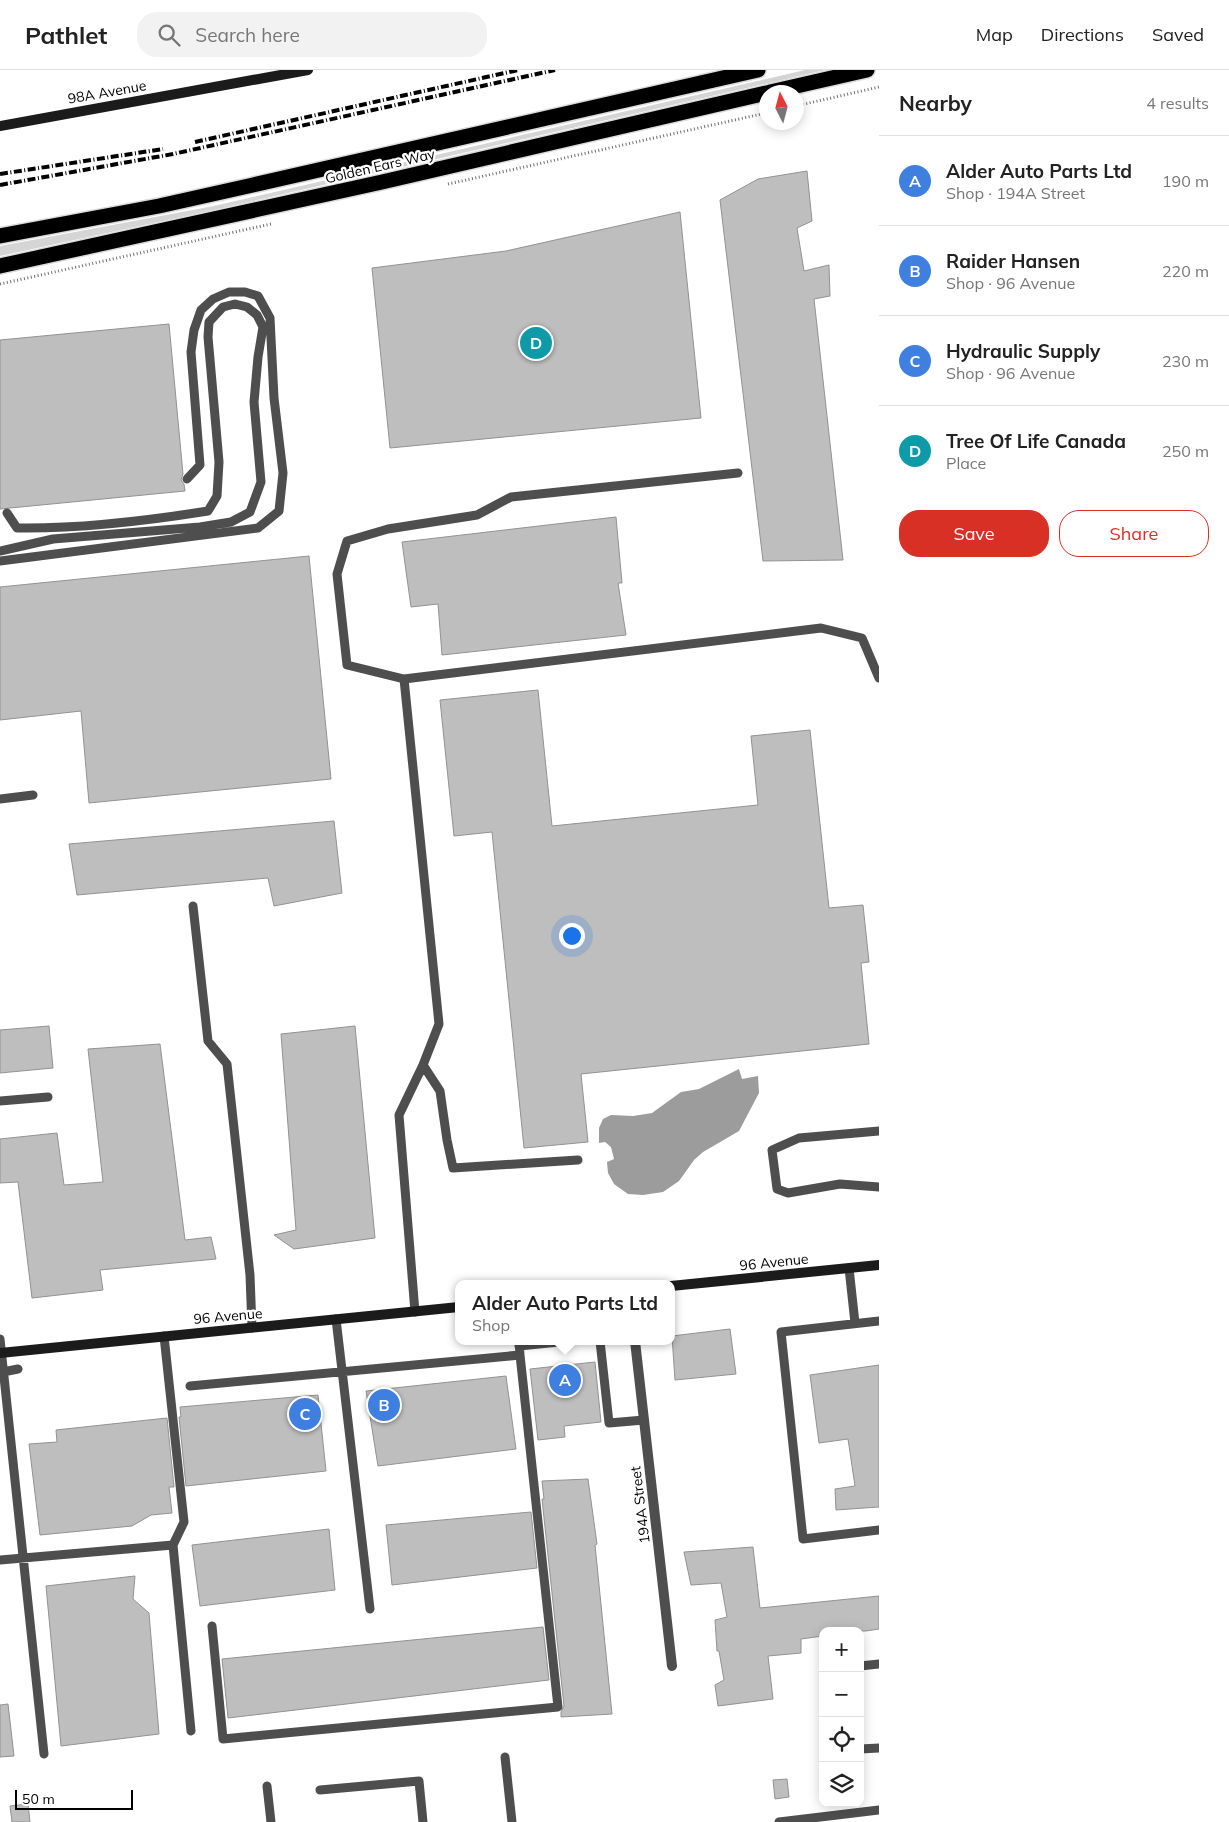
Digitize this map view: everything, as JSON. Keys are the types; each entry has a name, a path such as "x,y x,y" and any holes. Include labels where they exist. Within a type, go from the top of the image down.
{"highway":[{"name":"Golden Ears Way","path":"0,236 253,186 758,70"},
{"name":"Golden Ears Way","path":"802,85 866,70"},
{"name":"Golden Ears Way","path":"0,266 382,182 759,95"}],"main road":[{"name":"98A Avenue","path":"0,126 262,74 308,70"},
{"name":"96 Avenue","path":"675,1286 879,1265"},
{"name":"96 Avenue","path":"1,1353 455,1307"}],"street":[{"name":"194A Street","path":"635,1345 672,1666"}],"lane":[{"path":"0,561 258,528 279,511 283,474 274,398 270,318 258,296 245,292 229,292 213,299 201,310 194,330 191,352 200,465 187,479"},
{"path":"0,551 53,539 200,527 231,522 250,512 261,482 254,402 263,327 257,315 247,307 235,304 223,307 209,322 208,337 219,462 217,496 208,511 124,522 48,528 17,528 7,513"},
{"path":"738,473 511,497 477,514 388,529 347,540 337,574 347,665 404,678 821,628 862,638 879,678"},
{"path":"404,678 439,1024 423,1065 399,1115 415,1312"},
{"path":"0,799 33,795"},
{"path":"193,906 208,1041 227,1064 250,1276 252,1328"},
{"path":"423,1065 440,1091 453,1168 578,1160"},
{"path":"0,1101 48,1097"},
{"path":"879,1131 799,1138 772,1150 777,1188 788,1194 840,1184 879,1187"},
{"path":"850,1268 855,1323"},
{"path":"336,1320 370,1609"},
{"path":"879,1320 781,1332 803,1539 879,1530"},
{"path":"164,1336 184,1522 173,1545 191,1731"},
{"path":"0,1340 44,1754"},
{"path":"190,1386 342,1371 536,1345"},
{"path":"600,1345 610,1423 644,1420"},
{"path":"212,1626 223,1740 558,1707 519,1347"},
{"path":"3,1372 18,1369"},
{"path":"0,1560 173,1545"},
{"path":"864,1666 879,1664"},
{"path":"864,1750 879,1748"},
{"path":"505,1757 512,1822"},
{"path":"320,1790 419,1781 423,1822"},
{"path":"267,1786 271,1822"},
{"path":"779,1822 849,1818 879,1810"}],"path":[{"path":"804,104 879,88"}],"shaded area":[{"path":"805,70 825,70 214,210 0,256 0,246 214,206"},
{"path":"739,1069 742,1079 758,1076 759,1093 739,1131 703,1152 694,1160 679,1181 663,1192 643,1195 628,1194 614,1184 608,1173 607,1162 614,1159 611,1147 605,1142 599,1143 599,1128 603,1119 611,1115 633,1116 652,1113 681,1092 699,1089"}],"building":[{"path":"807,171 812,221 797,228 804,271 829,265 830,296 814,299 843,560 763,561 720,200 758,179"},
{"path":"680,212 701,418 390,448 372,268 506,251"},
{"path":"169,324 183,474 181,480 185,491 0,509 0,340"},
{"path":"616,517 622,583 618,583 626,635 442,655 438,604 411,607 402,542"},
{"path":"309,556 331,779 89,803 81,711 0,720 0,587"},
{"path":"538,690 552,826 758,805 751,736 810,730 829,908 863,905 869,962 861,963 869,1044 581,1074 588,1142 524,1148 492,832 454,836 440,700"},
{"path":"334,821 342,893 274,906 268,878 77,895 69,844"},
{"path":"49,1026 53,1068 0,1073 0,1030"},
{"path":"355,1026 375,1238 294,1249 274,1235 296,1230 281,1034"},
{"path":"160,1044 185,1240 211,1237 216,1259 100,1270 103,1290 32,1298 18,1182 0,1183 0,1139 57,1133 64,1185 103,1182 88,1049"},
{"path":"730,1329 736,1374 675,1380 673,1345 675,1345 675,1336"},
{"path":"595,1362 601,1422 564,1426 565,1437 538,1440 530,1369"},
{"path":"879,1365 879,1507 836,1510 835,1489 855,1486 848,1439 819,1443 810,1375"},
{"path":"506,1376 516,1449 378,1466 366,1391"},
{"path":"318,1395 326,1471 186,1486 179,1417 181,1417 180,1407"},
{"path":"167,1418 174,1487 169,1487 172,1513 151,1515 132,1526 40,1535 29,1444 57,1442 56,1430"},
{"path":"588,1479 597,1544 595,1545 612,1714 561,1717 564,1706 542,1499 544,1499 542,1481"},
{"path":"531,1512 537,1568 392,1585 386,1525"},
{"path":"329,1529 335,1590 200,1606 192,1545"},
{"path":"753,1547 760,1608 879,1596 879,1629 864,1631 864,1627 819,1627 819,1637 801,1639 801,1653 768,1656 773,1699 718,1706 715,1685 724,1680 719,1651 717,1651 715,1620 727,1617 721,1583 691,1585 684,1552"},
{"path":"135,1576 133,1599 149,1613 159,1734 61,1746 46,1586"},
{"path":"543,1627 549,1680 228,1718 222,1659"},
{"path":"8,1704 14,1756 0,1757 0,1705"},
{"path":"787,1779 789,1797 775,1799 773,1780"},
{"path":"28,1804 30,1822 12,1822 10,1806"}],"railway":[{"path":"195,142 518,70"},
{"path":"0,185 173,154 555,70"},
{"path":"0,174 163,149"}],"place":[{"name":"Tree Of Life Canada","path":"536,343"},
{"name":"Alder Auto Parts Ltd","path":"565,1380"},
{"name":"Raider Hansen","path":"384,1405"},
{"name":"Hydraulic Supply","path":"305,1414"}]}
